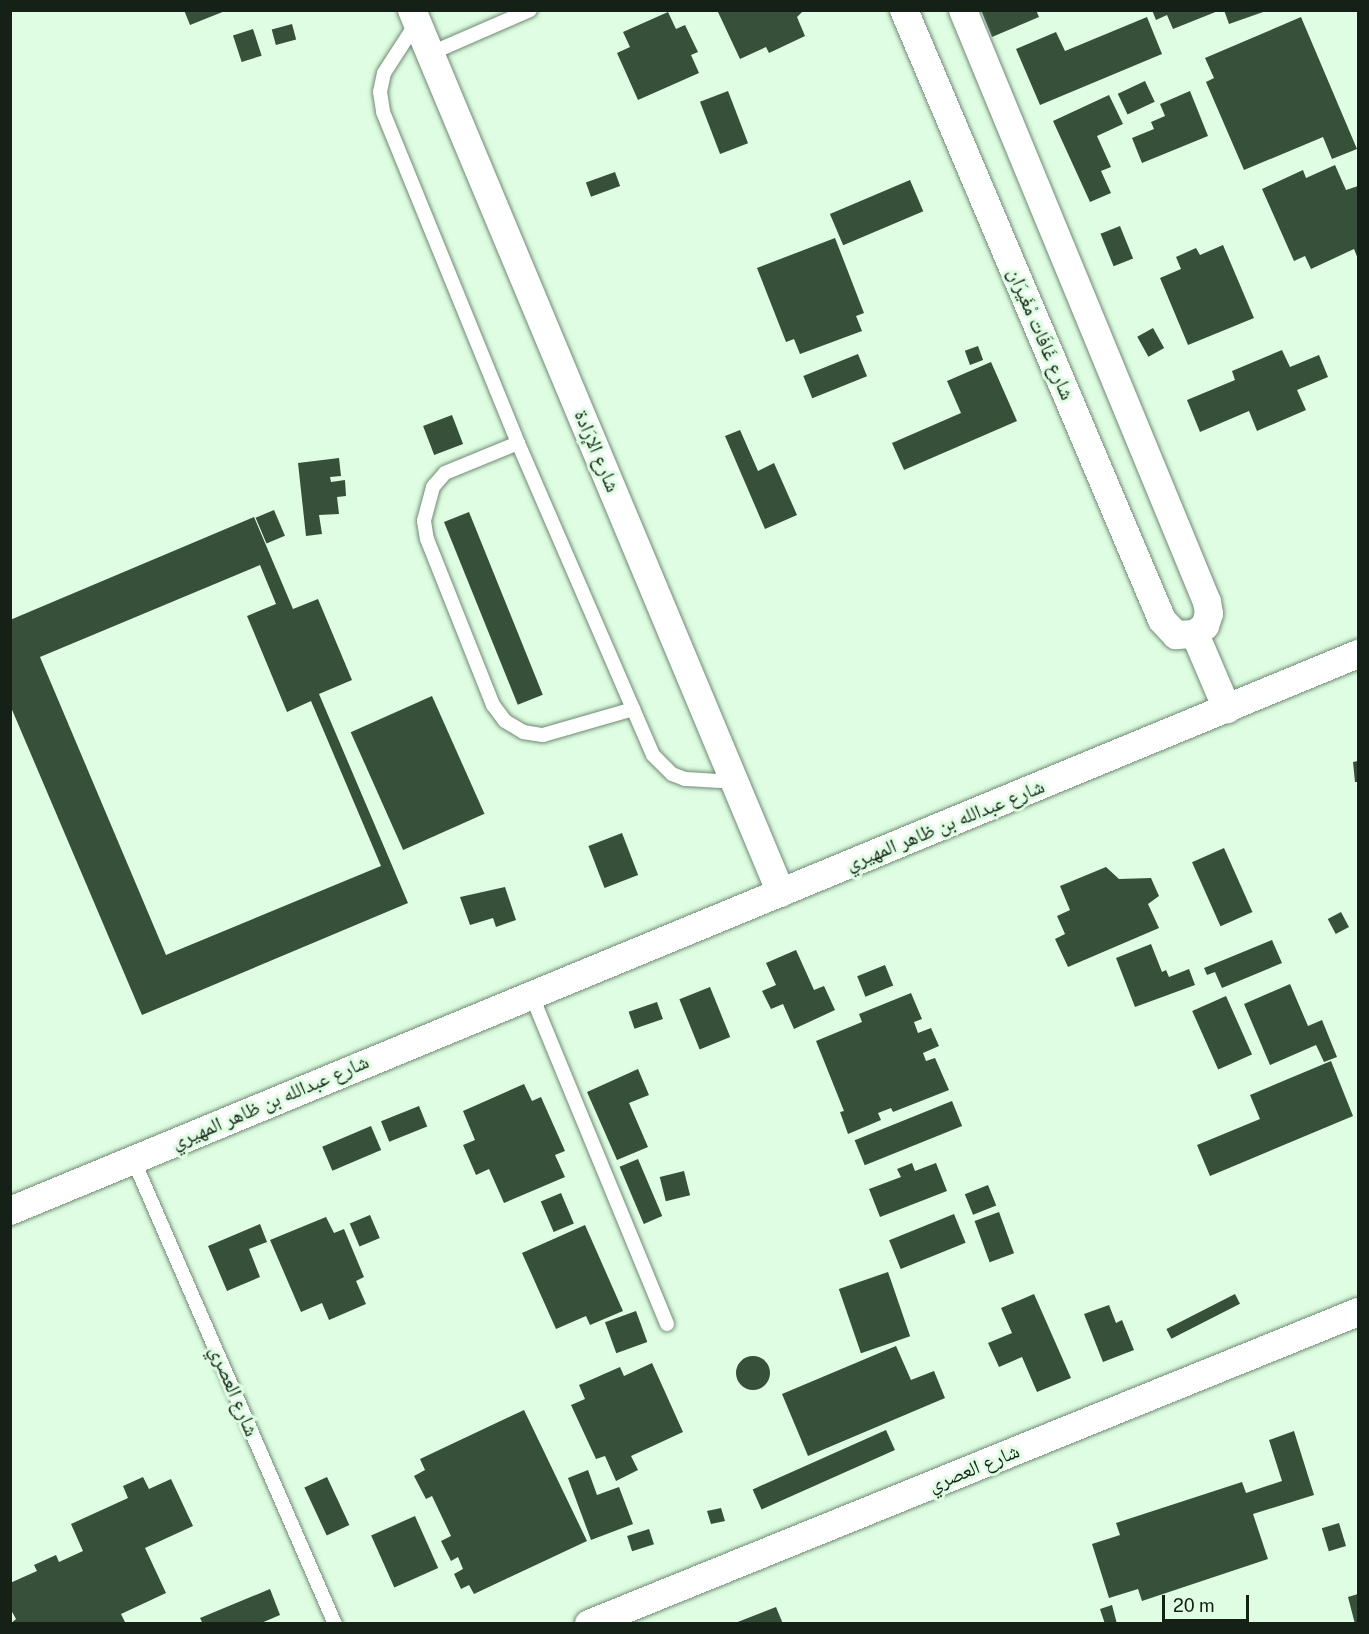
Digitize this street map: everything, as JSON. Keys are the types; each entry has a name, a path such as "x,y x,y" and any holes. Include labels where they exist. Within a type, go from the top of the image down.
{"street":[{"name":"شارع غَافَات مْغَيرَان","path":"904,10 1162,621 1176,635 1195,634"},
{"path":"963,10 1207,602 1209,614 1205,626 1195,634 1227,709"},
{"name":"شارع الإرَادة","path":"415,16 781,893"},
{"name":"شارع عبدالله بن ظاهر المهيري","path":"10,1211 1359,654"},
{"name":"شارع العصري","path":"589,1623 1359,1312"}],"lane":[{"path":"429,54 530,10"},
{"path":"415,16 384,73 380,92 382,112 518,443 652,755 672,774 698,780 736,782"},
{"path":"518,443 445,473 433,487 424,521 427,538 494,705 505,721 523,732 543,735 633,709"},
{"path":"531,994 667,1323"},
{"name":"شارع العصري","path":"133,1159 335,1623"}],"building":[{"path":"184,10 225,10 225,11 190,25"},
{"path":"804,10 797,17 805,36 769,53 766,47 740,59 718,12"},
{"path":"981,10 1036,10 1039,17 992,37"},
{"path":"1152,10 1218,11 1173,29 1167,15 1156,20"},
{"path":"1224,10 1266,10 1266,11 1229,24"},
{"path":"668,12 676,29 685,25 698,52 691,55 699,73 638,100 617,53 630,47 623,32"},
{"path":"1147,17 1162,54 1040,105 1016,49 1056,32 1065,51"},
{"path":"1301,17 1357,149 1332,159 1323,137 1244,170 1206,82 1214,78 1205,58"},
{"path":"292,24 296,39 276,45 272,29"},
{"path":"253,29 262,56 242,62 233,35"},
{"path":"1145,81 1155,102 1128,115 1118,94"},
{"path":"728,91 748,143 720,154 700,102"},
{"path":"1190,91 1208,136 1142,163 1132,138 1154,129 1151,122 1165,116 1160,104"},
{"path":"1109,95 1123,124 1097,136 1111,167 1101,171 1111,193 1090,202 1053,121"},
{"path":"1335,165 1346,190 1358,186 1358,259 1354,249 1311,269 1305,256 1294,261 1262,189 1303,170 1306,178"},
{"path":"615,172 620,186 591,197 586,183"},
{"path":"910,180 923,211 843,245 830,214"},
{"path":"1120,226 1133,258 1114,266 1101,234"},
{"path":"835,238 864,313 856,316 862,331 800,354 794,339 786,342 757,268"},
{"path":"1223,245 1254,318 1188,345 1160,278 1181,269 1176,257 1196,248 1200,255"},
{"path":"1153,328 1164,348 1148,357 1137,337"},
{"path":"978,346 983,360 970,365 965,351"},
{"path":"1282,350 1290,367 1319,355 1328,377 1297,390 1306,410 1257,431 1249,411 1200,432 1187,400 1235,380 1232,371"},
{"path":"858,354 867,376 812,398 803,376"},
{"path":"991,362 1017,421 904,470 892,443 961,413 947,381"},
{"path":"452,415 463,444 434,455 423,426"},
{"path":"740,430 758,471 774,463 797,515 765,529 725,436"},
{"path":"339,458 341,476 330,477 331,482 345,480 346,496 337,497 339,514 319,515 322,534 306,536 298,463"},
{"path":"274,510 285,536 267,544 256,518"},
{"path":"469,512 543,695 518,705 444,522"},
{"path":"254,517 293,609 318,599 352,680 319,694 408,903 142,1015 10,705 10,620","holes":["260,565 276,604 247,616 287,712 311,701 381,866 166,955 40,657"]},
{"path":"432,696 484,814 403,850 351,732"},
{"path":"1358,761 1358,782 1355,782 1353,762"},
{"path":"622,833 638,875 605,888 588,846"},
{"path":"1224,848 1252,912 1220,926 1192,862"},
{"path":"1106,867 1119,879 1151,878 1159,896 1148,904 1159,928 1068,967 1055,939 1065,934 1057,916 1070,910 1060,886"},
{"path":"505,887 516,920 496,927 493,918 470,925 460,897"},
{"path":"1341,912 1349,927 1336,934 1328,919"},
{"path":"1272,940 1282,963 1222,988 1215,972 1207,975 1204,968"},
{"path":"1151,944 1162,972 1166,970 1169,977 1189,969 1195,985 1135,1007 1116,958"},
{"path":"796,950 814,990 824,986 835,1010 794,1029 783,1004 771,1009 762,991 776,985 766,963"},
{"path":"885,965 893,985 865,997 857,976"},
{"path":"1290,984 1308,1026 1322,1020 1337,1057 1324,1062 1316,1045 1270,1065 1244,1004"},
{"path":"710,987 730,1037 700,1049 679,999"},
{"path":"911,993 922,1019 914,1022 918,1033 931,1028 939,1046 923,1053 926,1061 935,1058 949,1090 893,1112 891,1108 878,1113 881,1120 848,1134 840,1112 844,1111 816,1041 862,1022 859,1014"},
{"path":"1226,996 1252,1054 1218,1070 1192,1011"},
{"path":"657,1002 663,1019 634,1029 629,1012"},
{"path":"1331,1061 1353,1116 1210,1176 1197,1145 1260,1119 1250,1095"},
{"path":"638,1069 649,1095 629,1103 648,1147 617,1160 587,1092"},
{"path":"524,1084 532,1101 541,1097 565,1151 555,1155 565,1177 504,1203 489,1169 476,1175 463,1145 475,1140 463,1111"},
{"path":"952,1101 962,1126 865,1165 855,1140"},
{"path":"419,1106 427,1126 389,1142 381,1121"},
{"path":"371,1126 381,1150 332,1171 322,1147"},
{"path":"638,1159 662,1216 644,1224 620,1167"},
{"path":"912,1163 915,1171 936,1163 947,1191 880,1217 869,1189 901,1177 897,1169"},
{"path":"684,1171 690,1195 666,1201 660,1177"},
{"path":"988,1185 996,1205 973,1215 965,1194"},
{"path":"561,1193 574,1223 554,1232 541,1202"},
{"path":"999,1212 1014,1253 990,1262 975,1221"},
{"path":"954,1214 966,1243 901,1269 889,1240"},
{"path":"370,1215 380,1238 360,1247 350,1224"},
{"path":"326,1217 334,1233 344,1229 364,1277 356,1281 366,1304 329,1320 322,1303 301,1312 270,1240"},
{"path":"260,1224 267,1242 249,1249 260,1277 227,1291 208,1246"},
{"path":"585,1225 623,1311 590,1325 586,1316 556,1329 522,1253"},
{"path":"888,1272 910,1336 861,1353 839,1289"},
{"path":"1034,1294 1071,1378 1037,1392 1022,1357 999,1367 988,1343 1012,1333 1001,1308"},
{"path":"1235,1294 1240,1304 1171,1339 1166,1329"},
{"path":"1109,1305 1116,1323 1122,1320 1134,1350 1103,1362 1084,1314"},
{"path":"636,1311 647,1342 616,1353 605,1322"},
{"path":"896,1346 911,1380 934,1371 945,1398 808,1456 782,1394"},
{"path":"753,1356 765,1361 770,1373 765,1385 753,1390 741,1385 736,1373 741,1361"},
{"path":"652,1363 683,1432 631,1456 638,1470 616,1481 605,1456 596,1459 571,1405 585,1399 579,1385 620,1367 624,1376"},
{"path":"524,1410 587,1541 474,1594 469,1585 461,1589 454,1574 463,1569 458,1557 451,1561 441,1541 451,1536 432,1496 426,1499 414,1476 425,1470 420,1459"},
{"path":"886,1430 895,1450 762,1509 753,1489"},
{"path":"1294,1431 1314,1495 1253,1514 1268,1559 1142,1601 1138,1589 1109,1598 1092,1544 1120,1535 1116,1523 1242,1482 1246,1493 1282,1481 1269,1440"},
{"path":"588,1470 597,1495 619,1487 633,1524 591,1540 568,1478"},
{"path":"143,1477 149,1489 171,1479 193,1526 145,1548 166,1593 121,1614 126,1624 10,1624 16,1619 10,1608 10,1583 37,1571 34,1565 56,1555 59,1562 83,1551 71,1524 128,1498 123,1486"},
{"path":"327,1477 349,1525 327,1536 304,1488"},
{"path":"721,1508 725,1521 711,1524 707,1511"},
{"path":"415,1516 438,1568 394,1588 371,1536"},
{"path":"1339,1523 1346,1546 1329,1551 1322,1528"},
{"path":"649,1529 654,1544 632,1551 627,1536"},
{"path":"270,1589 280,1615 259,1624 203,1624 200,1618"},
{"path":"1358,1594 1358,1624 1355,1624 1348,1597"},
{"path":"1112,1605 1117,1624 1105,1624 1100,1609"},
{"path":"776,1607 783,1624 735,1624 735,1623"}]}
